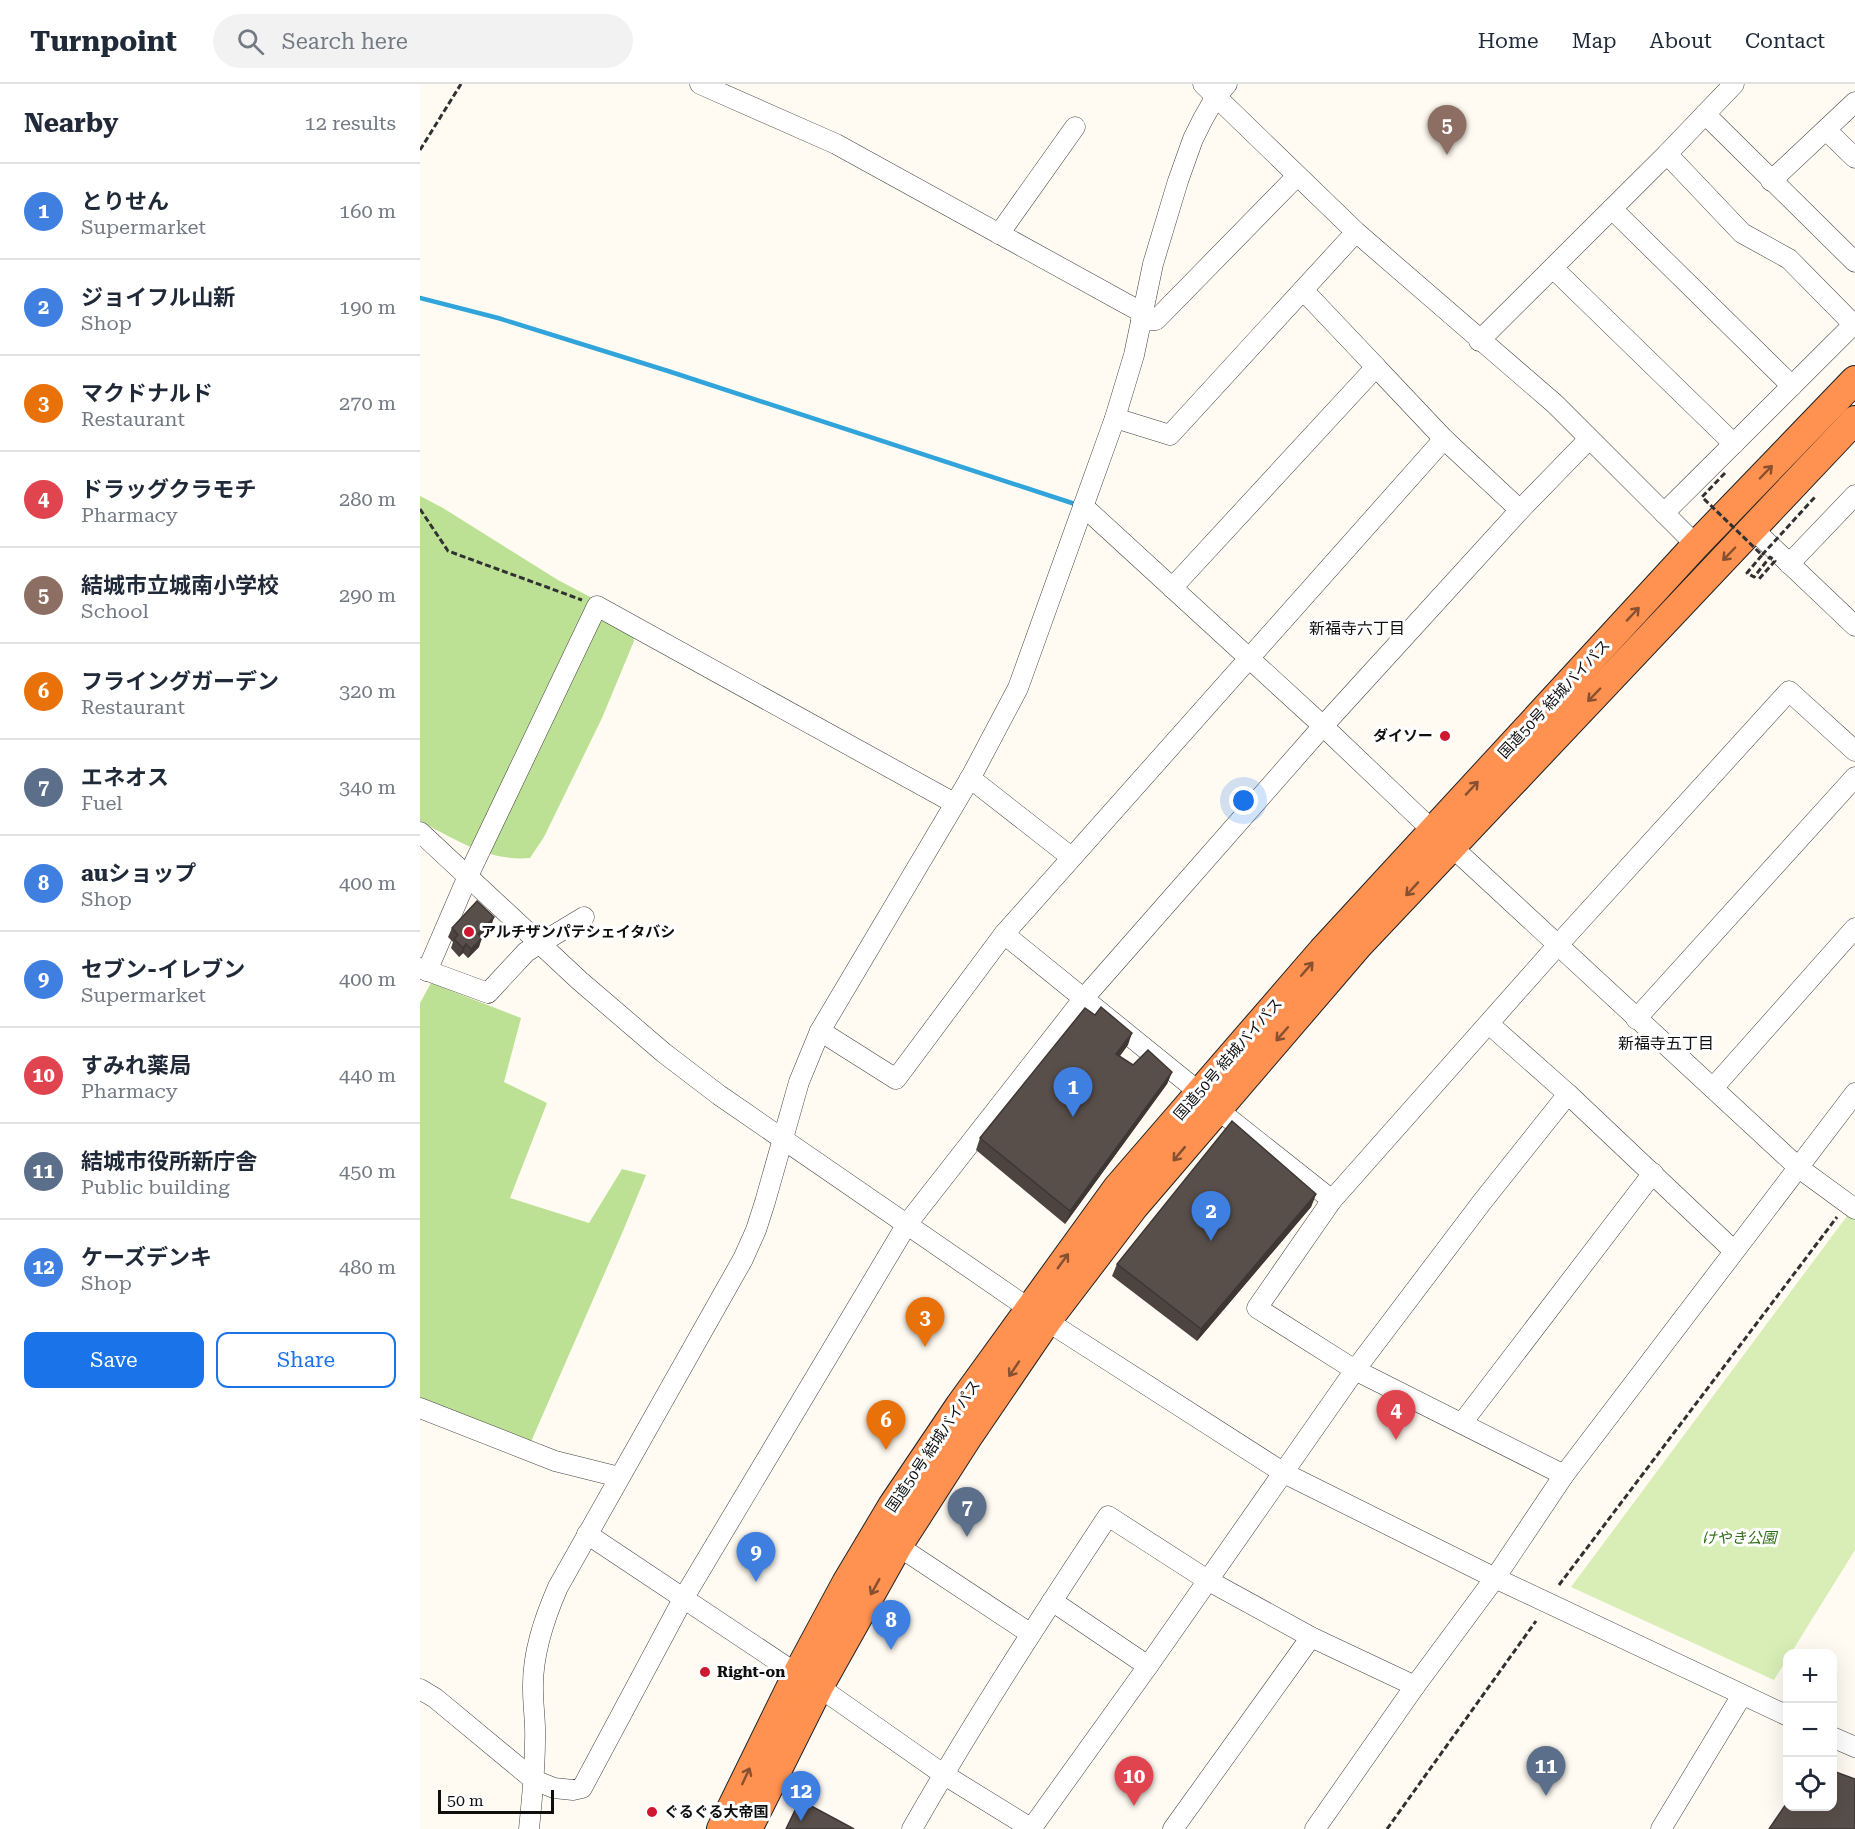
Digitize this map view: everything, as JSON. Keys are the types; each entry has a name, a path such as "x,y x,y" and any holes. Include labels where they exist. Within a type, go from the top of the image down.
{"highway":[{"name":"国道50号 結城バイパス","path":"748,1829 846,1583 892,1506 960,1405 1134,1207 1208,1101 1358,946 1442,839 1696,545 1855,380"},
{"name":"国道50号 結城バイパス","path":"1442,839 1757,542 1855,420"},
{"name":"国道50号 結城バイパス","path":"721,1829 808,1680 970,1434 1038,1314"}],"street":[{"path":"700,84 836,144 999,234 1142,317 1156,320 1297,176"},
{"path":"1479,341 1734,84"},
{"path":"529,1829 534,1780 535,1737 532,1688 535,1659 542,1628 558,1587 743,1258 756,1230 799,1082 820,1031 970,778 1018,688 1115,418 1134,355 1153,264 1178,181 1215,89 1297,176 1356,232 1479,341 1555,404 1696,545"},
{"path":"1771,181 1855,102"},
{"path":"1705,114 1855,262"},
{"path":"999,234 1075,127"},
{"path":"1826,130 1855,158"},
{"path":"1664,513 1854,324 1789,259 1742,233 1667,154"},
{"path":"1612,209 1792,386"},
{"path":"1115,418 1170,435 1356,232"},
{"path":"1552,268 1734,444"},
{"path":"1303,290 1444,439 1520,510"},
{"path":"1172,588 1376,367"},
{"path":"820,1031 896,1079 1004,934 1444,439"},
{"path":"420,1689 435,1698 534,1780 554,1788 573,1790 582,1788 683,1599 907,1224 1084,998 1323,726 1520,510 1589,439"},
{"path":"1789,564 1855,495"},
{"path":"1083,506 1799,1168 1849,1203"},
{"path":"1757,542 1789,564 1855,626"},
{"path":"584,917 526,952 488,993 423,969 597,606 954,803"},
{"path":"1564,1475 1355,1370 1257,1308 1332,1200 1392,1130 1789,691 1855,751"},
{"path":"1636,1019 1855,777"},
{"path":"970,778 1071,857"},
{"path":"420,832 540,944 664,1053 719,1095 1038,1314 1284,1473 1496,1578 1783,1714"},
{"path":"1713,1088 1855,928"},
{"path":"1004,934 1332,1200"},
{"path":"1490,1024 1653,1173 1734,1251"},
{"path":"1315,1829 1415,1686 1496,1578 1564,1475 1855,1093"},
{"path":"587,1534 808,1680 943,1774 1031,1829 1209,1581 1355,1370 1482,1202 1568,1094"},
{"path":"1462,1423 1653,1173"},
{"path":"420,1408 555,1461 619,1477"},
{"path":"912,1829 943,1774 1108,1516 1209,1581 1311,1637 1415,1686"},
{"path":"898,1546 1031,1634"},
{"path":"1052,1601 1148,1666"},
{"path":"1173,1829 1311,1637"},
{"path":"1661,1829 1742,1695"},
{"path":"1837,1739 1855,1747"}],"path":[{"path":"420,150 461,84"},
{"path":"1725,473 1702,497 1757,542"},
{"path":"1759,579 1775,561 1770,557 1754,577 1747,573 1757,542 1815,497"},
{"path":"420,509 448,550 597,606"},
{"path":"1559,1585 1849,1203"},
{"path":"1387,1829 1536,1621"}],"green space":[{"path":"420,496 558,580 613,609 633,632 634,641 602,718 544,837 530,858 487,853 459,842 420,821"},
{"path":"431,983 521,1018 504,1082 547,1103 510,1198 589,1223 622,1169 646,1175 530,1444 420,1401 420,1003"},
{"name":"けやき公園","path":"1850,1212 1855,1215 1855,1550 1793,1649 1783,1649 1783,1665 1774,1680 1571,1587"}],"building":[{"name":"アルチザンパテシェイタバシ","path":"477,901 494,917 478,934 482,938 471,949 466,944 463,948 454,939 458,935 452,928"},
{"path":"1101,1007 1132,1033 1116,1054 1133,1065 1148,1050 1172,1072 1070,1211 980,1138 1085,1008 1095,1015"},
{"path":"1232,1121 1316,1194 1201,1329 1117,1264"},
{"path":"1837,1772 1855,1779 1855,1829 1769,1829 1783,1808 1783,1811 1837,1811"},
{"path":"800,1800 854,1829 786,1829"}],"waterway":[{"path":"420,298 498,318 668,371 1075,504"}],"place":[{"name":"結城市立城南小学校","path":"1447,155"},
{"name":"ダイソー","path":"1445,736"},
{"name":"アルチザンパテシェイタバシ","path":"469,932"},
{"name":"とりせん","path":"1073,1117"},
{"name":"ジョイフル山新","path":"1211,1241"},
{"name":"マクドナルド","path":"925,1347"},
{"name":"ドラッグクラモチ","path":"1396,1440"},
{"name":"フライングガーデン","path":"886,1450"},
{"name":"エネオス","path":"967,1537"},
{"name":"セブン-イレブン","path":"756,1582"},
{"name":"auショップ","path":"891,1650"},
{"name":"Right-on","path":"705,1672"},
{"name":"結城市役所新庁舎","path":"1546,1796"},
{"name":"すみれ薬局","path":"1134,1806"},
{"name":"ぐるぐる大帝国","path":"652,1812"},
{"name":"ケーズデンキ","path":"801,1821"}],"district":[{"name":"新福寺六丁目","path":"1357,628"},
{"name":"新福寺五丁目","path":"1666,1043"}]}
